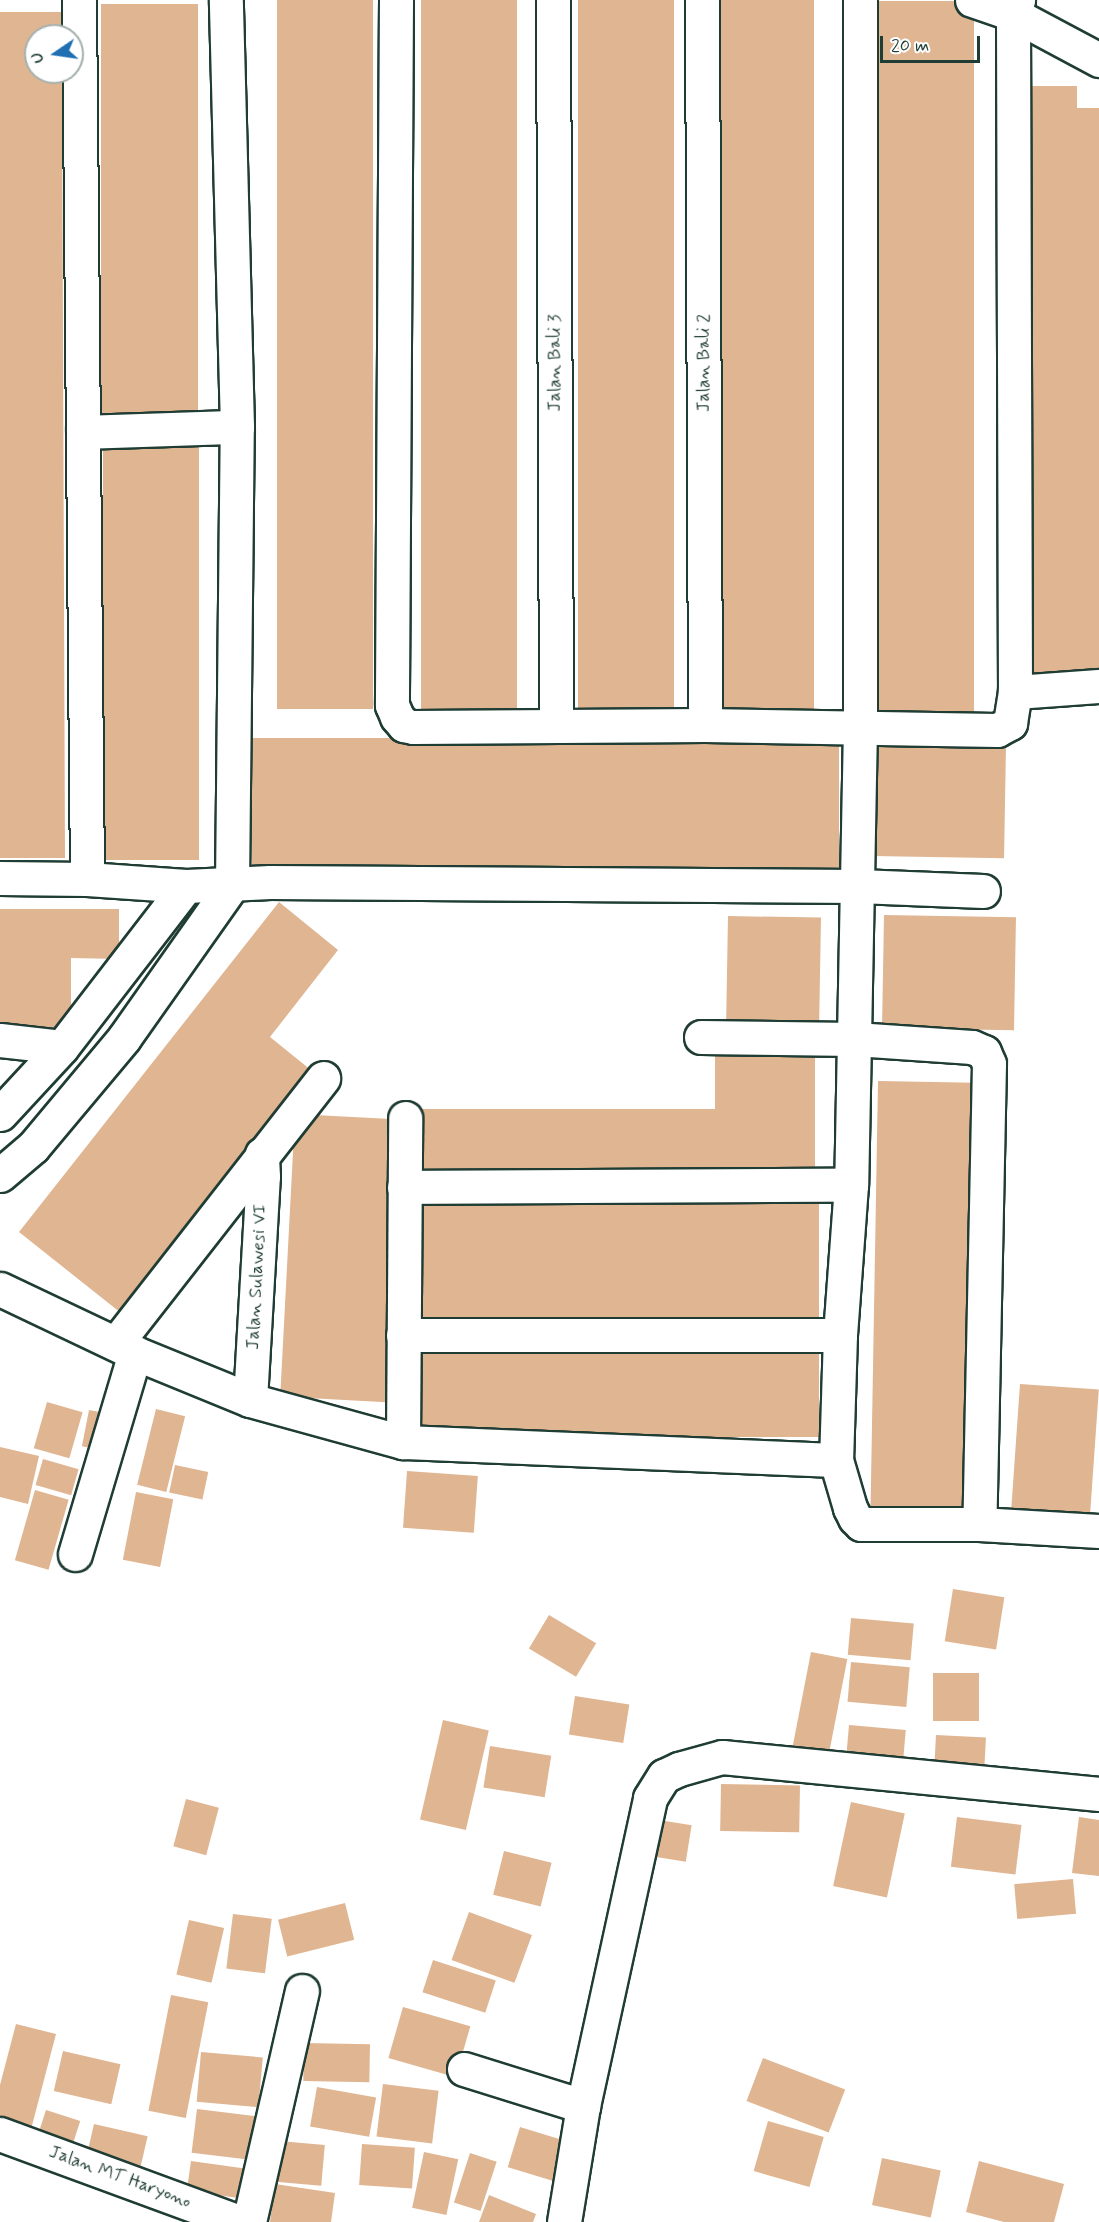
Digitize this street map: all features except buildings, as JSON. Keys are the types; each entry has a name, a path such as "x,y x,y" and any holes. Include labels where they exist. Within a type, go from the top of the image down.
{"street":[{"path":"79,0 87,879"},
{"path":"0,1175 33,1147 124,1038 232,885 237,427 226,0"},
{"path":"396,0 392,705 404,725 861,726 997,730 1010,723 1015,692 1016,7"},
{"name":"Jalan Bali 3","path":"553,0 556,726"},
{"name":"Jalan Bali 2","path":"702,0 705,725"},
{"path":"860,0 861,726 851,1185 840,1335 836,1460 850,1508 861,1524 979,1524 1099,1531"},
{"path":"972,0 1016,7 1099,60"},
{"path":"83,432 237,427"},
{"path":"1015,692 1099,686"},
{"path":"0,878 87,879 186,886 270,882 858,886 983,891"},
{"path":"0,1114 62,1047 186,886"},
{"path":"701,1037 855,1039 972,1047 984,1052 989,1064 979,1524"},
{"path":"0,1040 62,1047"},
{"path":"75,1554 126,1347 262,1154 323,1078"},
{"path":"403,1443 405,1118"},
{"name":"Jalan Sulawesi VI","path":"250,1400 262,1154"},
{"path":"404,1187 851,1185"},
{"path":"0,1289 126,1347 250,1400 403,1443 836,1460"},
{"path":"403,1335 840,1335"},
{"path":"564,2222 583,2106 650,1798 664,1776 679,1769 722,1757 1099,1794"},
{"path":"249,2222 302,1992"},
{"path":"464,2069 583,2106"},
{"name":"Jalan MT Haryono","path":"0,2134 193,2213 239,2222"}]}
